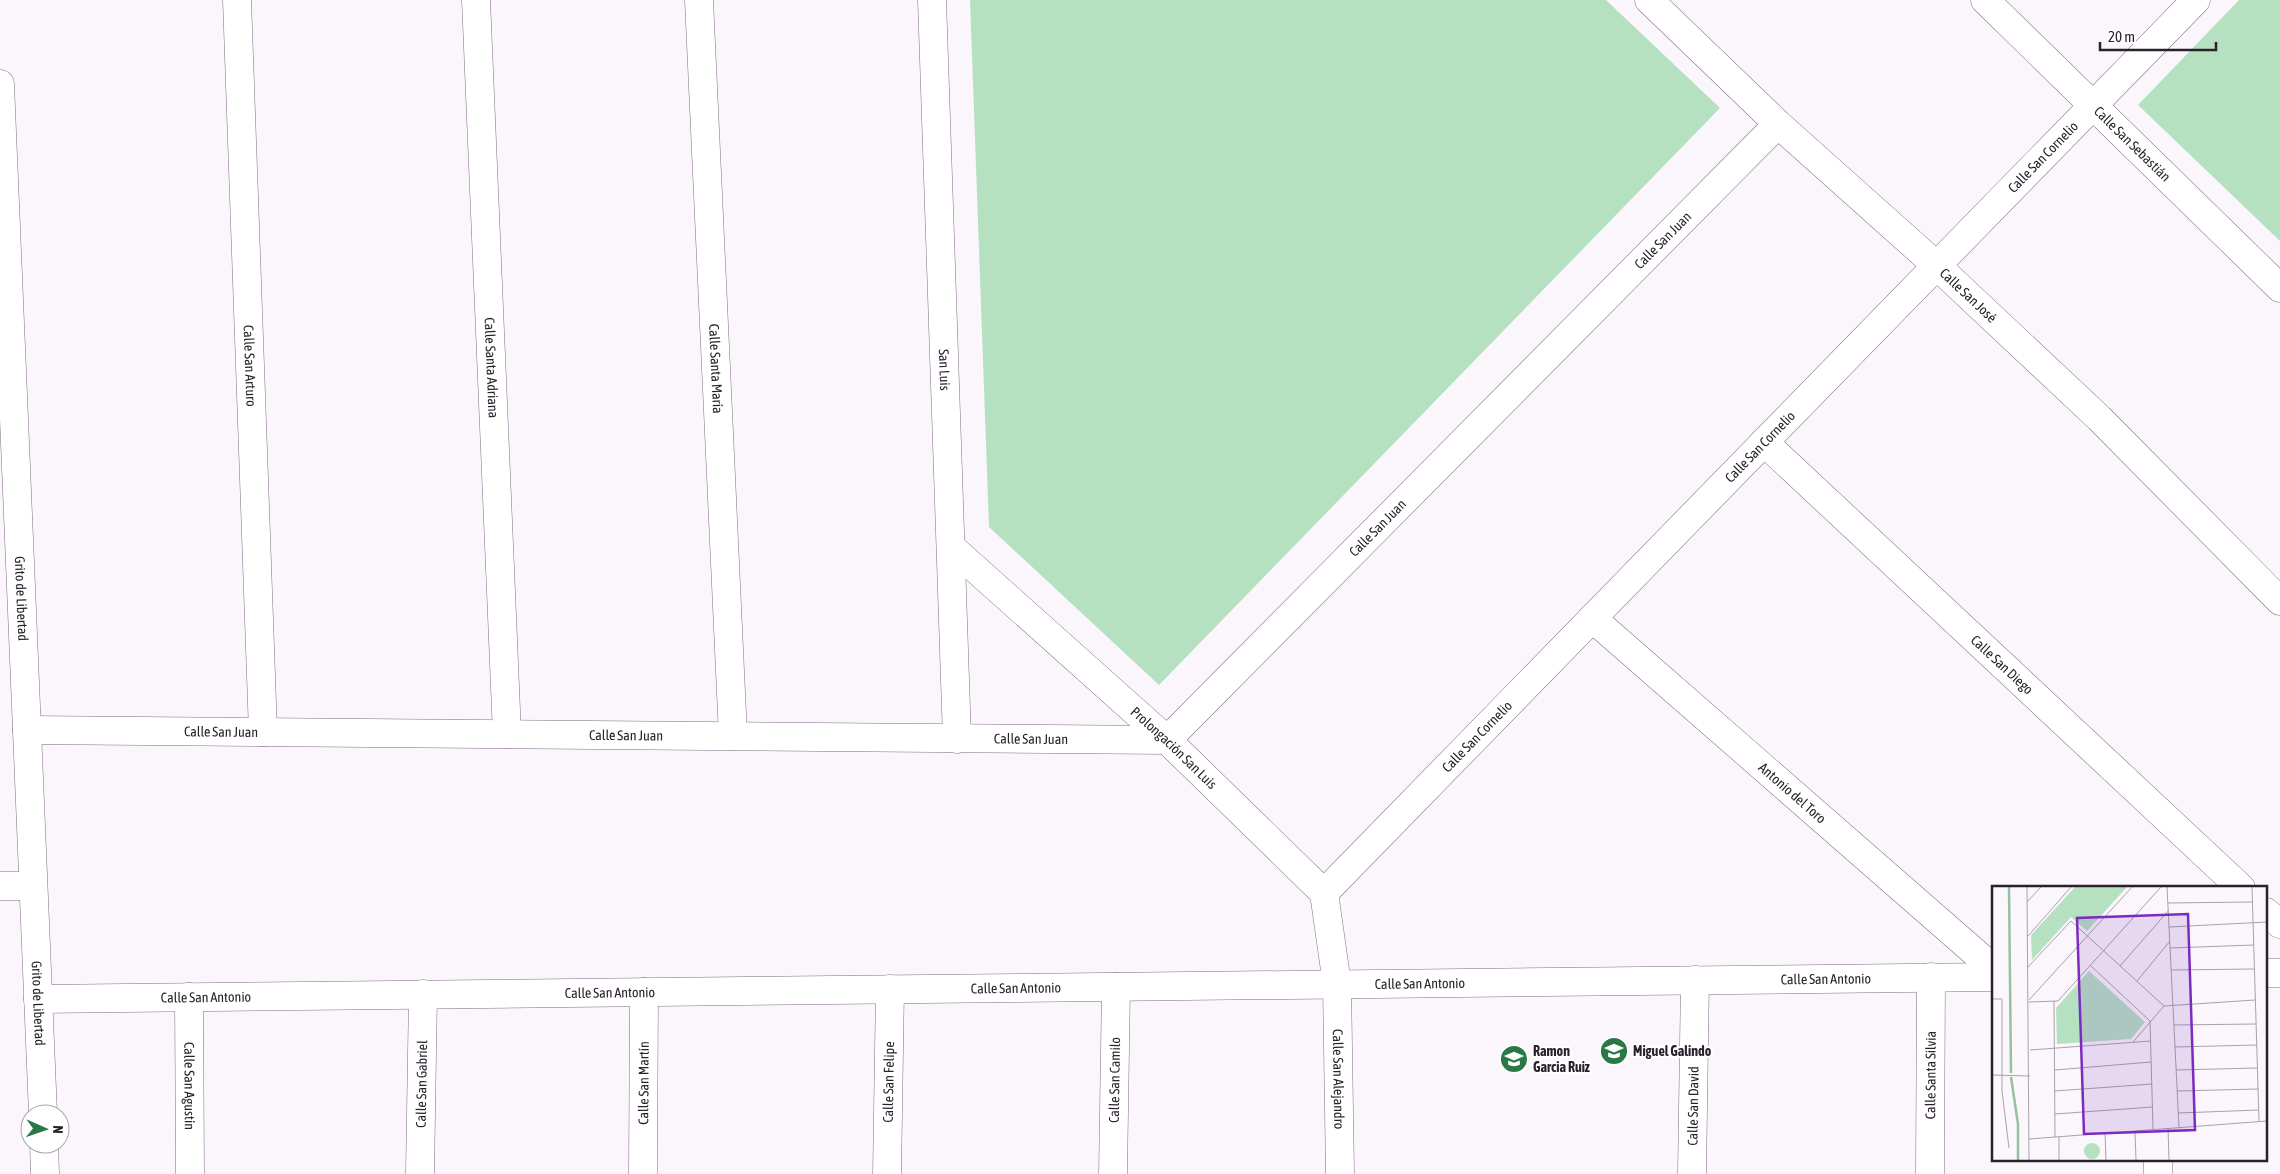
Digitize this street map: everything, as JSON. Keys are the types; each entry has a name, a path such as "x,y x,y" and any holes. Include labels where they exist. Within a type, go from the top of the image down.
{"street":[{"name":"Calle San Arturo","path":"237,0 263,732"},
{"name":"Calle Santa Adriana","path":"476,0 507,734"},
{"name":"Calle Santa María","path":"700,0 733,736"},
{"name":"San Luis","path":"932,0 957,738"},
{"name":"Calle San José","path":"1649,0 1778,124 1937,266 2098,418 2280,600"},
{"name":"Calle San Sebastián","path":"1985,0 2280,288"},
{"name":"Calle San Cornelio","path":"1324,892 2196,0"},
{"name":"Grito de Libertad","path":"0,84 9,539 27,730 43,1104"},
{"name":"Calle San Juan","path":"27,730 1167,740 1778,124"},
{"name":"Calle San Diego","path":"1764,442 2239,886"},
{"name":"Prolongación San Luis","path":"951,547 1167,740 1324,892"},
{"name":"Antonio del Toro","path":"1592,618 1992,967"},
{"path":"0,886 33,886"},
{"path":"1324,892 1337,984"},
{"path":"2268,914 2280,924"},
{"name":"Calle Santa Silvia","path":"1930,1174 1931,977"},
{"name":"Calle San Antonio","path":"38,999 1992,977"},
{"name":"Calle San David","path":"1692,1174 1695,980"},
{"name":"Calle San Alejandro","path":"1337,984 1340,1174"},
{"name":"Calle San Camilo","path":"1113,1174 1116,987"},
{"name":"Calle San Felipe","path":"887,1174 890,989"},
{"name":"Calle San Martín","path":"643,1174 644,992"},
{"name":"Calle San Gabriel","path":"420,1174 423,994"},
{"name":"Calle San Agustín","path":"189,997 190,1174"},
{"path":"44,1154 45,1174"}],"green space":[{"path":"970,0 1606,0 1720,108 1159,685 989,527"},
{"path":"2239,0 2280,0 2280,241 2138,105"}],"place":[{"name":"Miguel Galindo","path":"1614,1051"},
{"name":"Ramon Garcia Ruiz","path":"1514,1059"}]}
